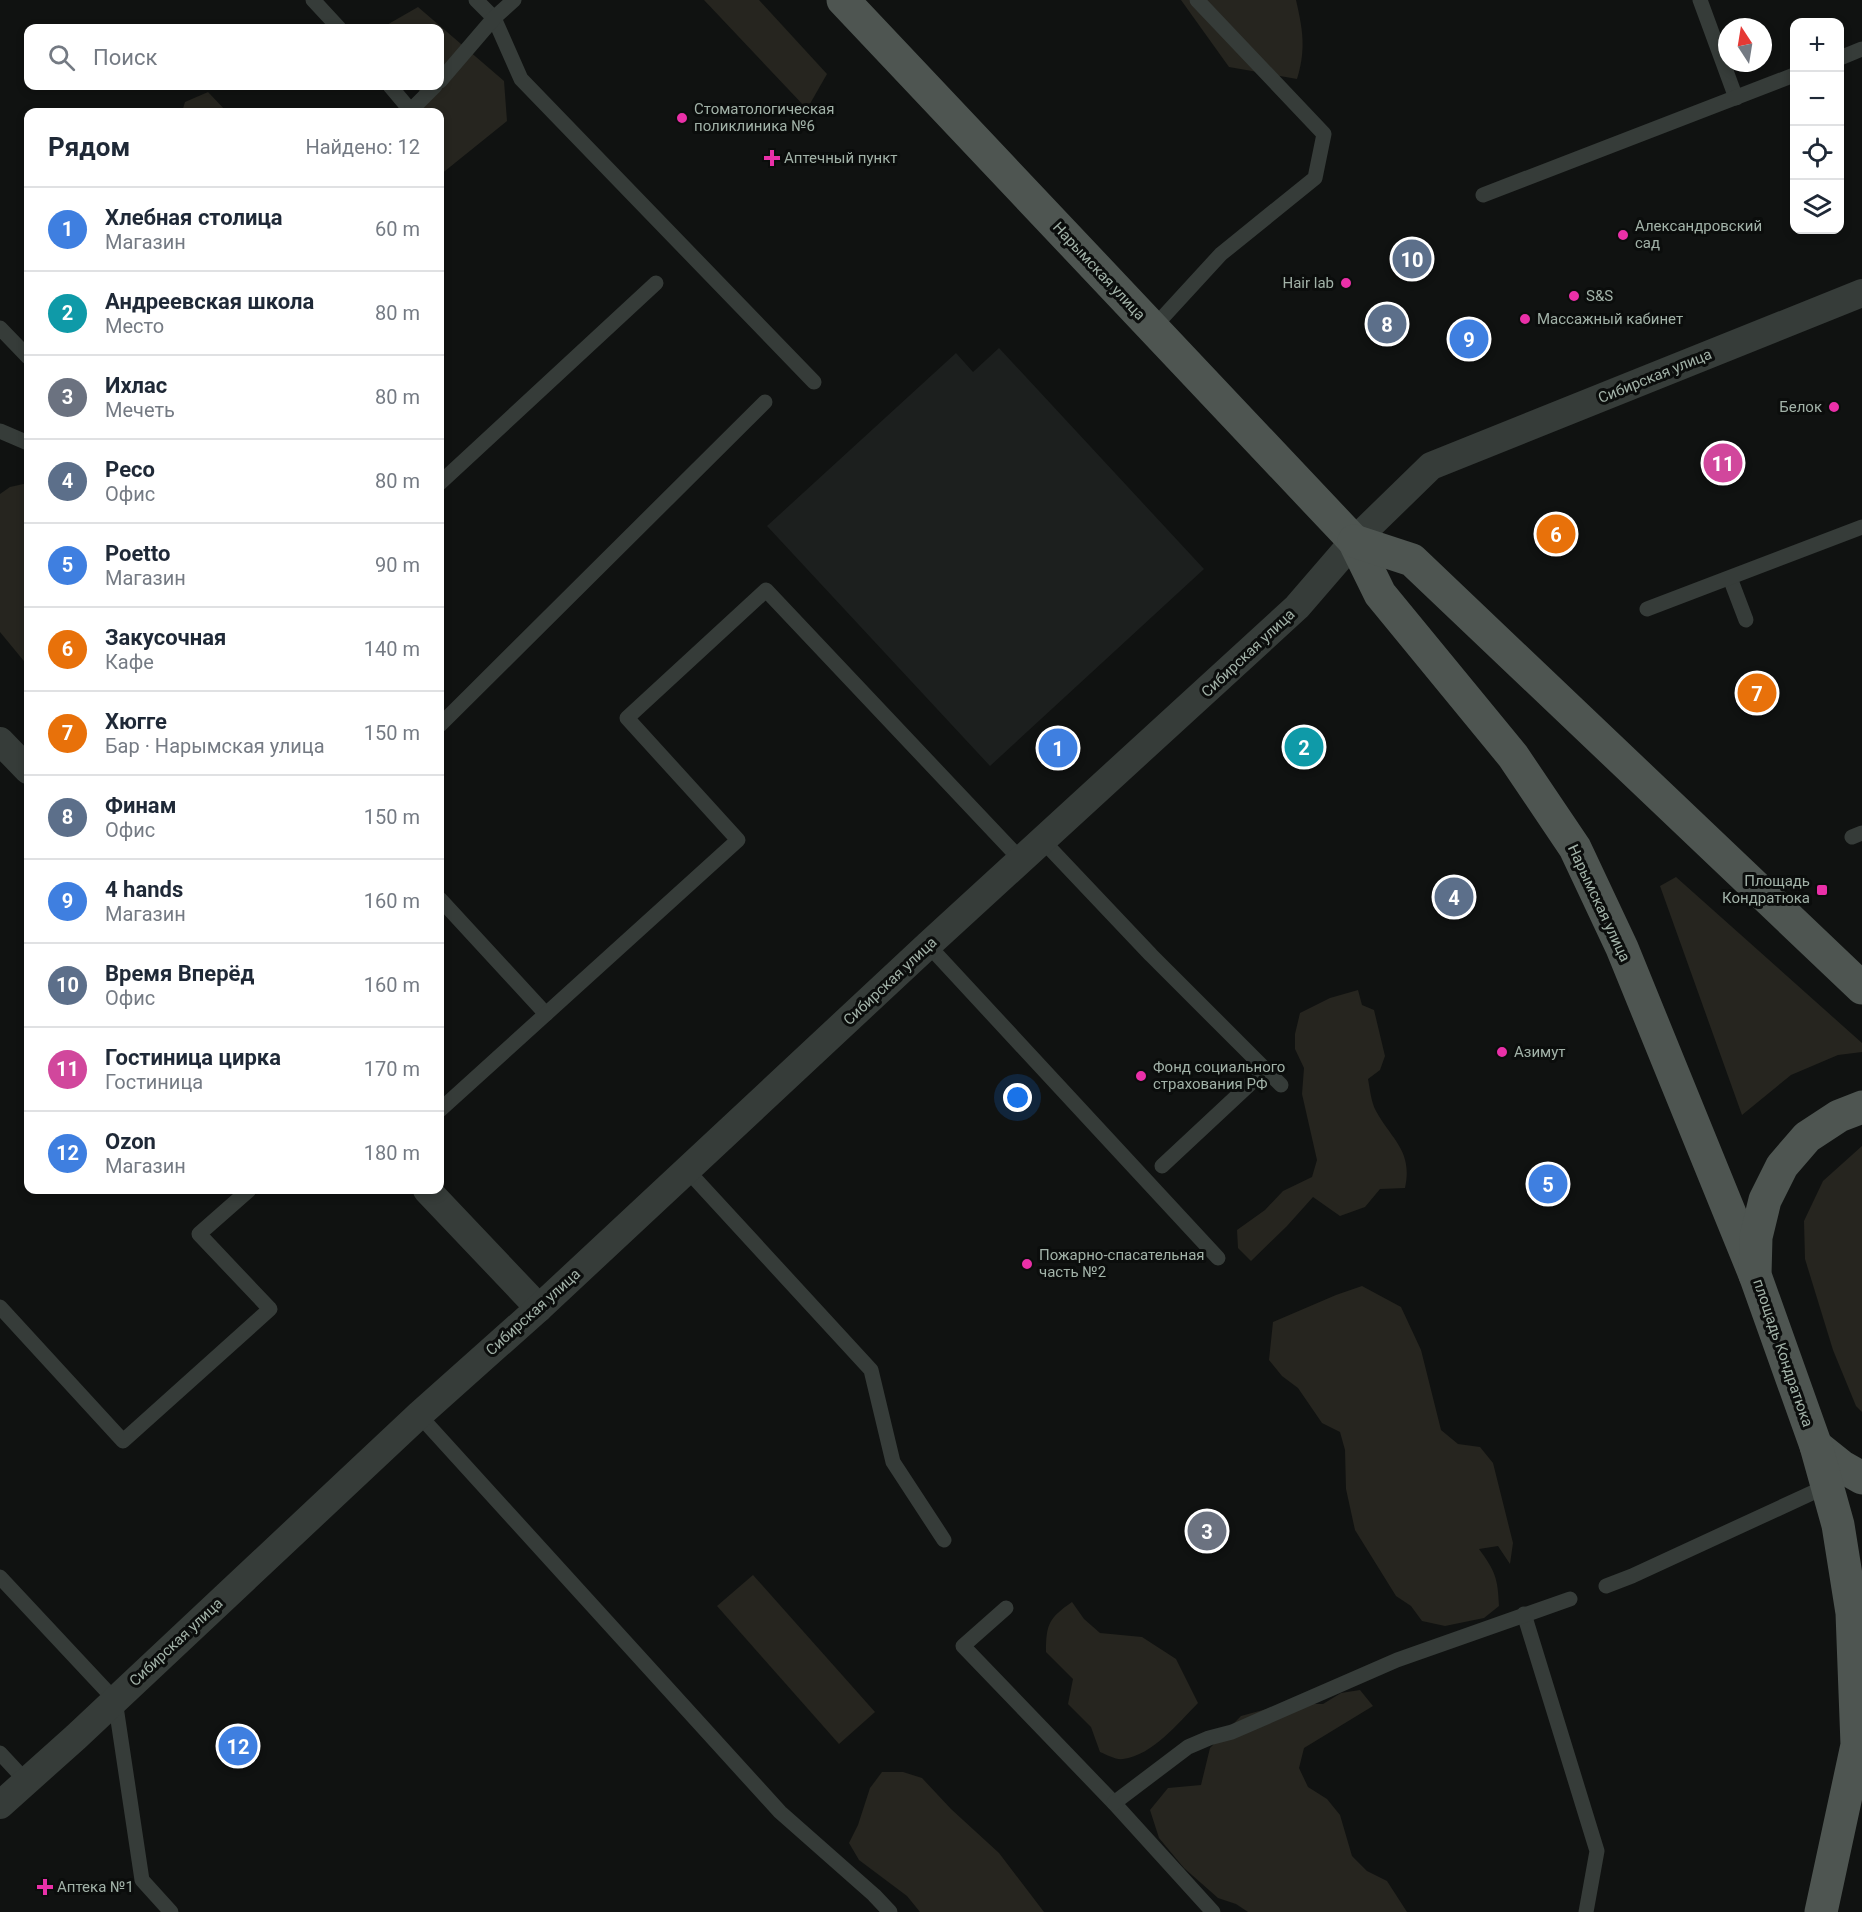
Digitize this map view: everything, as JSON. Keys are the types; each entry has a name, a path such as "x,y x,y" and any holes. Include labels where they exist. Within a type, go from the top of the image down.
{"main road":[{"name":"Нарымская улица","path":"843,0 1354,541 1380,594 1513,756 1575,848 1622,948 1755,1275"},
{"name":"Нарымская улица","path":"1354,541 1412,560 1862,988"},
{"name":"площадь Кондратюка","path":"1862,1107 1839,1116 1808,1137 1782,1166 1765,1200 1756,1237 1755,1275 1816,1446 1841,1466 1862,1478"},
{"path":"1816,1446 1838,1525 1852,1612 1857,1745 1821,1912"}],"street":[{"name":"Сибирская улица","path":"0,1805 76,1737 419,1415 539,1308 928,945 1297,607 1354,541 1431,466 1862,292"},
{"path":"0,741 24,766"},
{"path":"431,1194 539,1308"}],"lane":[{"path":"313,0 335,24"},
{"path":"476,0 494,18 521,79 813,382"},
{"path":"444,76 494,18 514,0"},
{"path":"1153,328 1221,254 1315,178 1324,134 1197,0"},
{"path":"1700,0 1736,98"},
{"path":"1844,56 1862,49"},
{"path":"1483,195 1790,77"},
{"path":"393,90 407,108"},
{"path":"414,108 431,90"},
{"path":"444,479 656,283"},
{"path":"0,328 24,353"},
{"path":"444,721 765,402"},
{"path":"0,431 24,441"},
{"path":"1647,609 1862,527"},
{"path":"1730,578 1746,620"},
{"path":"444,1106 738,840 627,718 766,590 1022,861"},
{"path":"1043,841 1150,955 1281,1085"},
{"path":"444,902 546,1014"},
{"path":"928,945 1218,1258"},
{"path":"1162,1166 1266,1069"},
{"path":"687,1170 871,1370 893,1462 944,1540"},
{"path":"0,1307 123,1441 270,1309 199,1234 244,1194"},
{"path":"419,1415 780,1812 869,1890 890,1912"},
{"path":"1606,1586 1827,1486"},
{"path":"0,1577 114,1700 142,1880 171,1912"},
{"path":"1114,1803 1188,1747 1232,1732 1397,1660 1570,1599"},
{"path":"1006,1608 963,1646 1114,1803 1213,1912"},
{"path":"1524,1614 1597,1851 1586,1912"},
{"path":"0,1753 26,1781"}],"shaded area":[{"path":"704,0 759,0 827,74 807,109"},
{"path":"1181,0 1296,0 1302,40 1302,58 1297,79 1229,67"},
{"path":"418,7 438,24 388,24"},
{"path":"444,29 504,81 507,121 444,172 444,108 422,108 419,90 444,90"},
{"path":"208,92 223,108 183,108 185,102"},
{"path":"999,348 1204,569 990,766 767,526 956,353 973,372"},
{"path":"24,484 24,661 0,632 0,494 10,487"},
{"path":"1676,877 1862,1043 1862,1052 1838,1055 1791,1075 1742,1115 1660,886"},
{"path":"1358,990 1362,1005 1374,1010 1385,1056 1380,1070 1368,1079 1372,1100 1376,1111 1404,1155 1407,1175 1405,1188 1380,1189 1365,1207 1340,1216 1313,1197 1251,1261 1238,1248 1237,1230 1265,1210 1283,1191 1312,1177 1317,1160 1302,1094 1304,1068 1295,1049 1295,1034 1300,1013 1330,998"},
{"path":"1862,1146 1862,1412 1856,1406 1833,1350 1805,1259 1804,1221 1823,1181"},
{"path":"1362,1286 1401,1307 1421,1350 1441,1430 1458,1444 1480,1447 1493,1463 1513,1543 1510,1564 1498,1546 1479,1549 1495,1575 1499,1596 1499,1606 1484,1618 1445,1626 1422,1621 1411,1606 1396,1596 1355,1530 1346,1489 1345,1450 1340,1432 1322,1423 1298,1388 1282,1376 1269,1360 1273,1322"},
{"path":"753,1575 875,1712 839,1744 717,1606"},
{"path":"1072,1602 1084,1619 1100,1633 1142,1637 1176,1659 1198,1703 1155,1745 1134,1756 1120,1759 1100,1752 1091,1727 1068,1704 1073,1679 1046,1652 1050,1622"},
{"path":"1360,1690 1373,1706 1304,1748 1299,1768 1308,1787 1327,1799 1340,1815 1352,1856 1367,1871 1387,1881 1407,1912 1248,1912 1236,1904 1218,1898 1184,1868 1159,1838 1150,1810 1168,1788 1201,1785 1210,1748 1241,1716 1285,1704 1323,1704 1341,1693"},
{"path":"882,1772 903,1772 922,1778 951,1809 999,1853 1044,1912 920,1912 907,1896 859,1860 849,1843 858,1825 870,1788"}],"place":[{"name":"Стоматологическая поликлиника №6","path":"682,118"},
{"name":"Аптечный пункт","path":"772,158"},
{"name":"Александровский сад","path":"1623,235"},
{"name":"Время Вперёд","path":"1412,259"},
{"name":"Hair lab","path":"1346,283"},
{"name":"S&S","path":"1574,296"},
{"name":"Массажный кабинет","path":"1525,319"},
{"name":"Финам","path":"1387,324"},
{"name":"4 hands","path":"1469,339"},
{"name":"Белок","path":"1834,407"},
{"name":"Гостиница цирка","path":"1723,463"},
{"name":"Закусочная","path":"1556,534"},
{"name":"Хюгге","path":"1757,693"},
{"name":"Андреевская школа","path":"1304,747"},
{"name":"Хлебная столица","path":"1058,748"},
{"name":"Площадь Кондратюка","path":"1822,890"},
{"name":"Рeco","path":"1454,897"},
{"name":"Азимут","path":"1502,1052"},
{"name":"Фонд социального страхования РФ","path":"1141,1076"},
{"name":"Poetto","path":"1548,1184"},
{"name":"Пожарно-спасательная часть №2","path":"1027,1264"},
{"name":"Ихлас","path":"1207,1531"},
{"name":"Ozon","path":"238,1746"},
{"name":"Аптека №1","path":"45,1887"}]}
